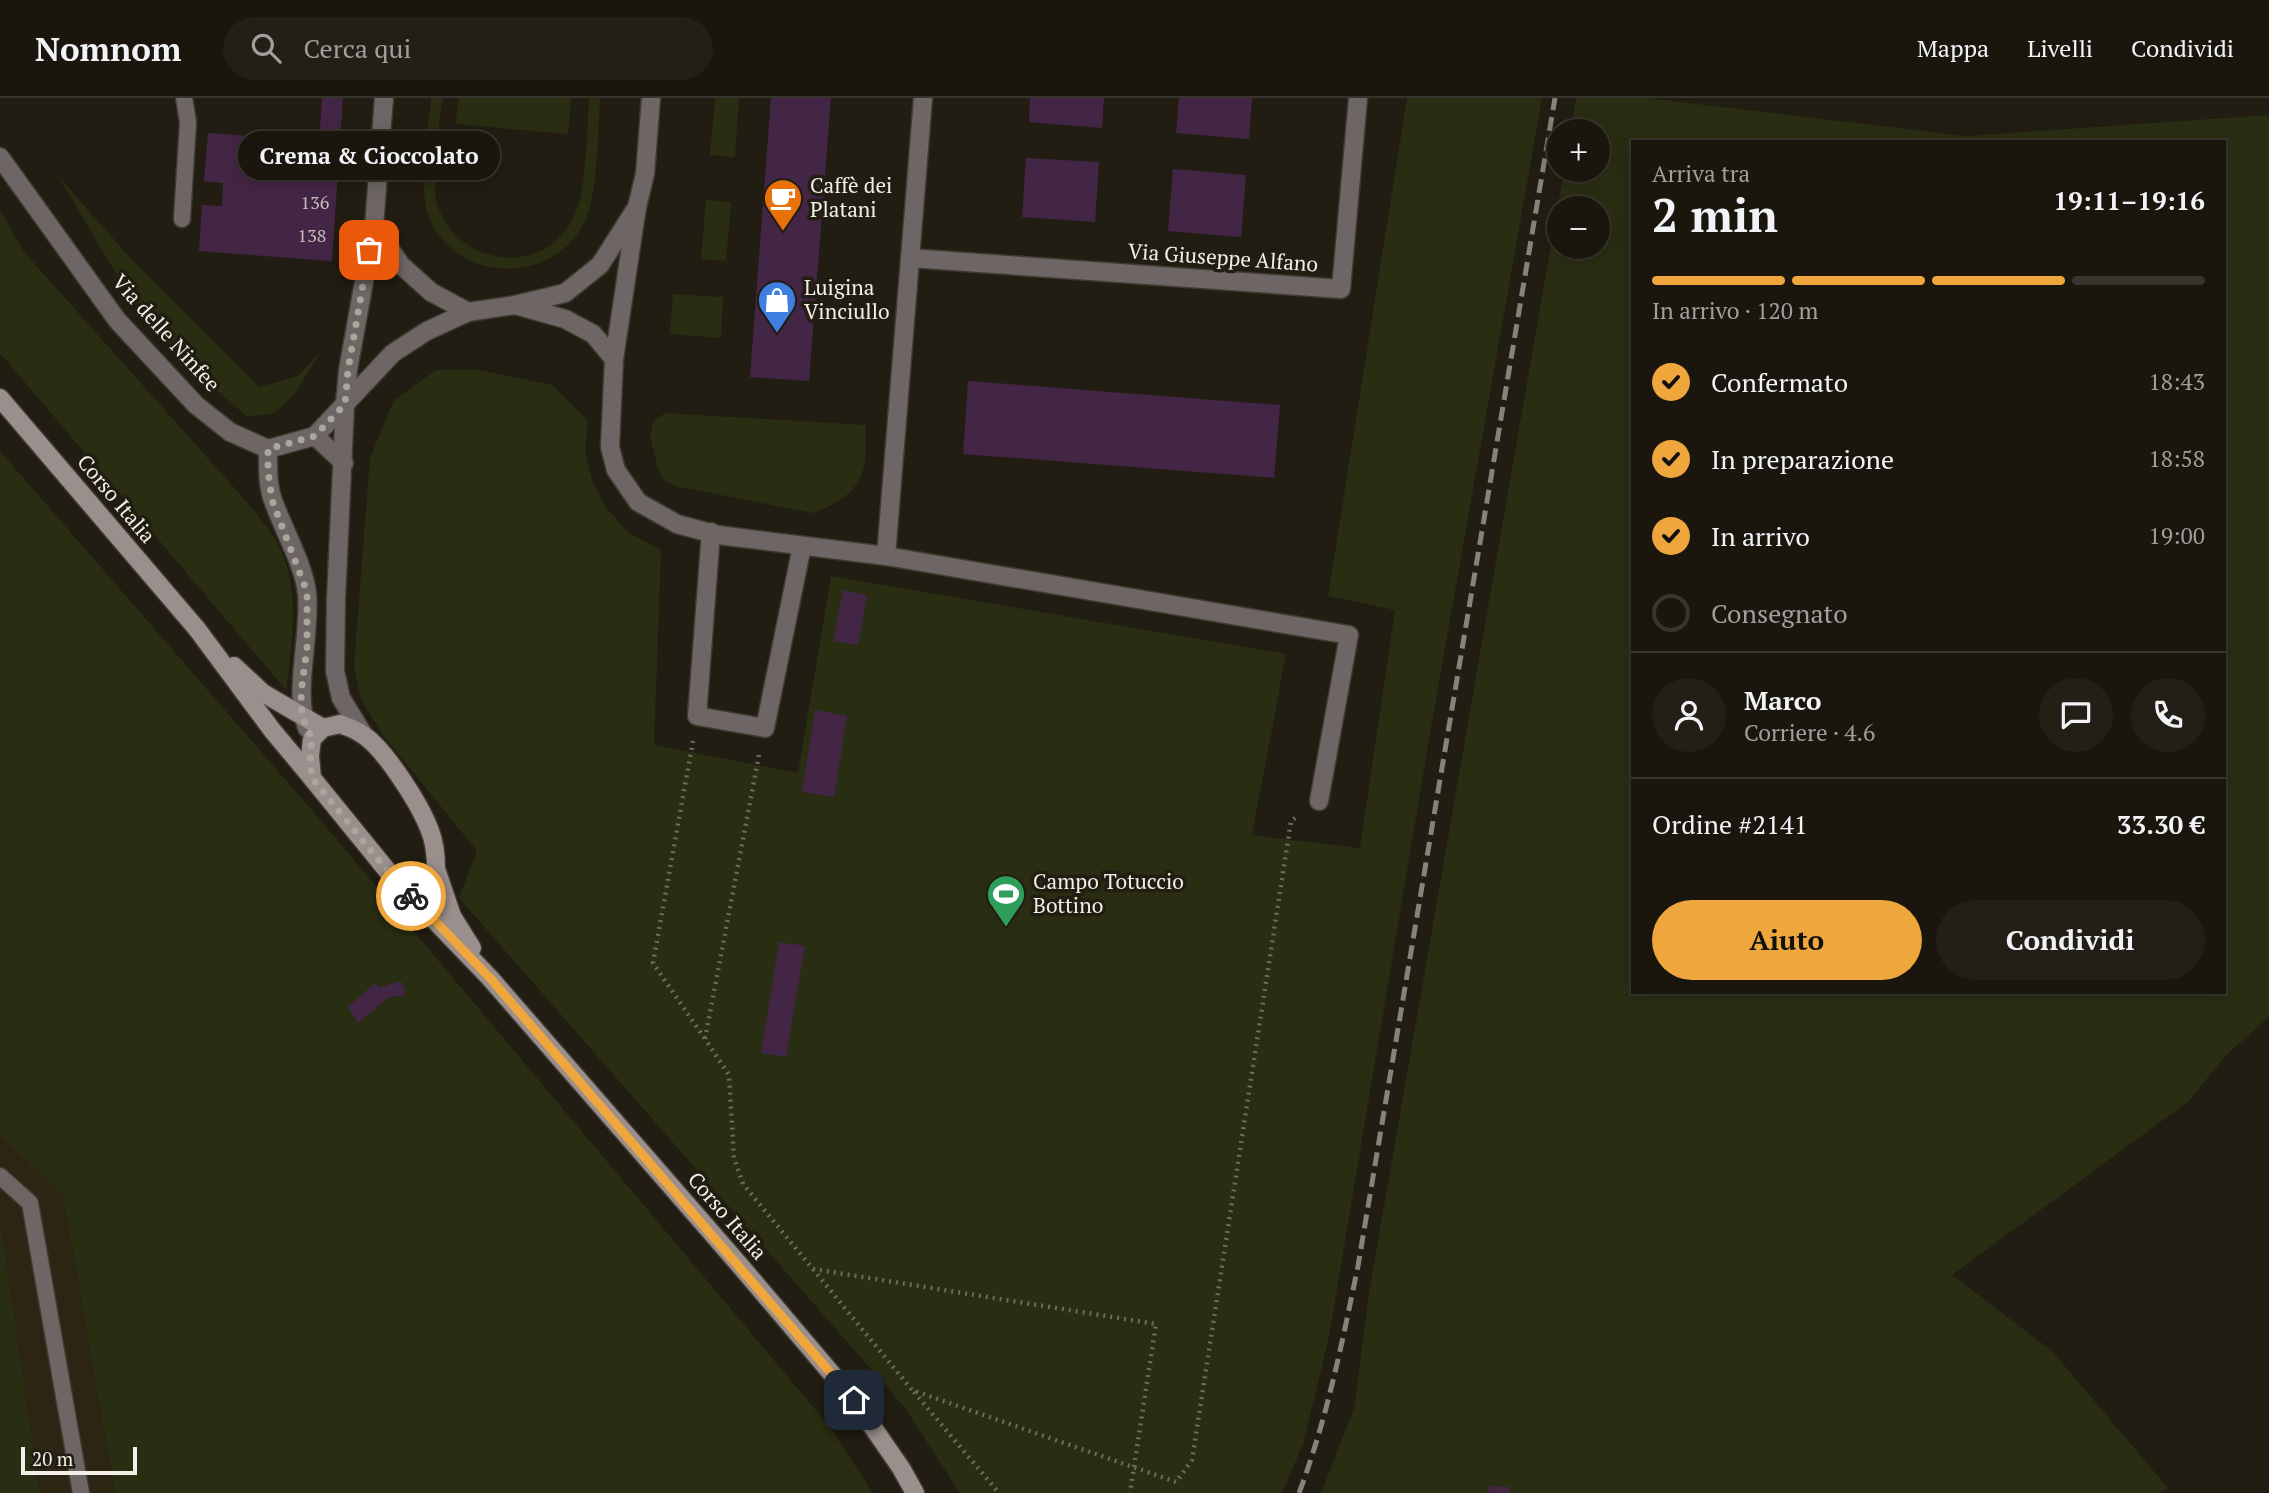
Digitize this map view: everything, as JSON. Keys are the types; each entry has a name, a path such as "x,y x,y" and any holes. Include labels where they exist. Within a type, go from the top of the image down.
{"main road":[{"name":"Corso Italia","path":"0,398 197,629"},
{"path":"197,629 263,694 302,716 318,734"},
{"path":"197,629 272,730 390,874 490,978"},
{"path":"312,778 310,756 318,734 340,724 363,734 385,757 419,807 431,832 436,869 452,916 490,978"},
{"path":"390,874 407,882 424,880 436,869"},
{"name":"Corso Italia","path":"490,978 854,1400 915,1493"}],"street":[{"path":"363,734 341,698 335,671 336,599 348,370 374,226 384,98"},
{"path":"651,98 645,174 637,206 614,359 610,447 616,470 638,502 677,524 711,533 886,556 1349,635 1319,802"},
{"path":"886,556 923,98"},
{"name":"Via Giuseppe Alfano","path":"910,258 1341,289 1358,98"},
{"name":"Via delle Ninfee","path":"0,157 126,329 196,405 230,432 268,449"},
{"path":"302,716 301,693 307,648 307,592 272,500 268,449 315,436 393,353 427,331 468,312 515,305 565,293 600,265 637,206"},
{"path":"374,226 401,265 431,292 468,312"},
{"path":"515,305 565,319 593,334 614,359"},
{"path":"315,436 344,463"},
{"path":"711,533 697,716 765,728 802,546"}],"lane":[{"path":"181,219 188,122 184,98"},
{"path":"0,1176 30,1203 81,1493"}],"path":[{"path":"697,716 653,962 729,1075 734,1158 743,1184 999,1493"},
{"path":"705,1040 765,728"},
{"path":"914,1391 1176,1482 1192,1460 1291,821 1319,802"},
{"path":"812,1269 1156,1324 1130,1493"}],"shaded area":[{"path":"0,1136 63,1193 115,1493 0,1493"}],"green space":[{"path":"431,98 442,98 435,167 437,204 448,226 463,242 482,253 503,257 525,256 545,249 562,235 575,214 584,174 589,98 600,98 597,160 590,207 586,219 572,240 554,256 533,265 510,269 488,267 466,258 447,244 432,224 424,195 424,162"},
{"path":"458,98 571,98 568,134 456,124"},
{"path":"715,98 739,98 735,157 710,155"},
{"path":"1407,98 1542,98 1429,739 1329,1337 1303,1444 1282,1493 960,1493 905,1408 459,898 477,851 383,735 361,700 354,666 370,458 394,400 436,370 480,370 552,385 588,421 585,450 592,481 605,506 627,532 661,550 654,745 798,773 831,576 1286,654 1252,835 1360,848 1395,610 1328,596"},
{"path":"1576,98 1646,98 1966,136 2269,115 2269,1017 2225,1056 2189,1101 1952,1275 2052,1351 2168,1488 2160,1493 1321,1493 1354,1409 1369,1293 1549,259 1610,259 1610,196 1559,196 1562,182 1610,182 1610,119 1573,119"},
{"path":"58,176 134,262 259,387 298,376 322,350 294,395 275,413 248,417 213,387 164,338 135,302"},
{"path":"706,200 731,202 726,261 701,259"},
{"path":"0,210 24,252 245,500 275,538 285,561 292,597 292,634 286,690 0,353"},
{"path":"673,294 723,297 721,338 670,334"},
{"path":"665,413 866,425 863,470 856,485 844,498 813,513 675,486 664,480 658,469 650,435 653,422"},
{"path":"0,451 317,816 830,1427 873,1493 115,1493 63,1194 0,1136"},
{"path":"0,1220 39,1493 0,1493"}],"building":[{"path":"322,98 343,98 332,261 199,251 202,205 222,206 223,183 204,181 208,133 319,141"},
{"path":"771,98 831,98 809,381 750,377"},
{"path":"1030,98 1104,98 1102,128 1029,122"},
{"path":"1179,98 1252,98 1249,139 1176,133"},
{"path":"1026,158 1099,162 1095,222 1022,217"},
{"path":"1173,169 1246,175 1241,237 1168,231"},
{"path":"968,381 1280,405 1274,478 963,454"},
{"path":"843,590 867,595 858,645 833,641"},
{"path":"815,710 847,716 834,797 802,792"},
{"path":"779,942 805,946 786,1057 761,1053"},
{"path":"401,981 406,995 389,997 358,1023 348,1007 375,983 379,988"},
{"path":"1490,1486 1509,1487 1510,1493 1488,1493"}],"railway":[{"path":"1299,1493 1326,1409 1358,1266 1555,98"}],"way so far":[{"path":"369,250 348,370 345,404 315,436 268,449 268,471 272,500 307,592 307,648 301,693 302,716 312,739 312,778 411,896"}],"place":[{"name":"Caffè dei Platani","path":"783,232"},
{"name":"Crema & Cioccolato","path":"369,250"},
{"name":"Luigina Vinciullo","path":"777,334"},
{"name":"Campo Totuccio Bottino","path":"1006,928"}],"route":[{"path":"411,896 490,978 854,1400"}]}
